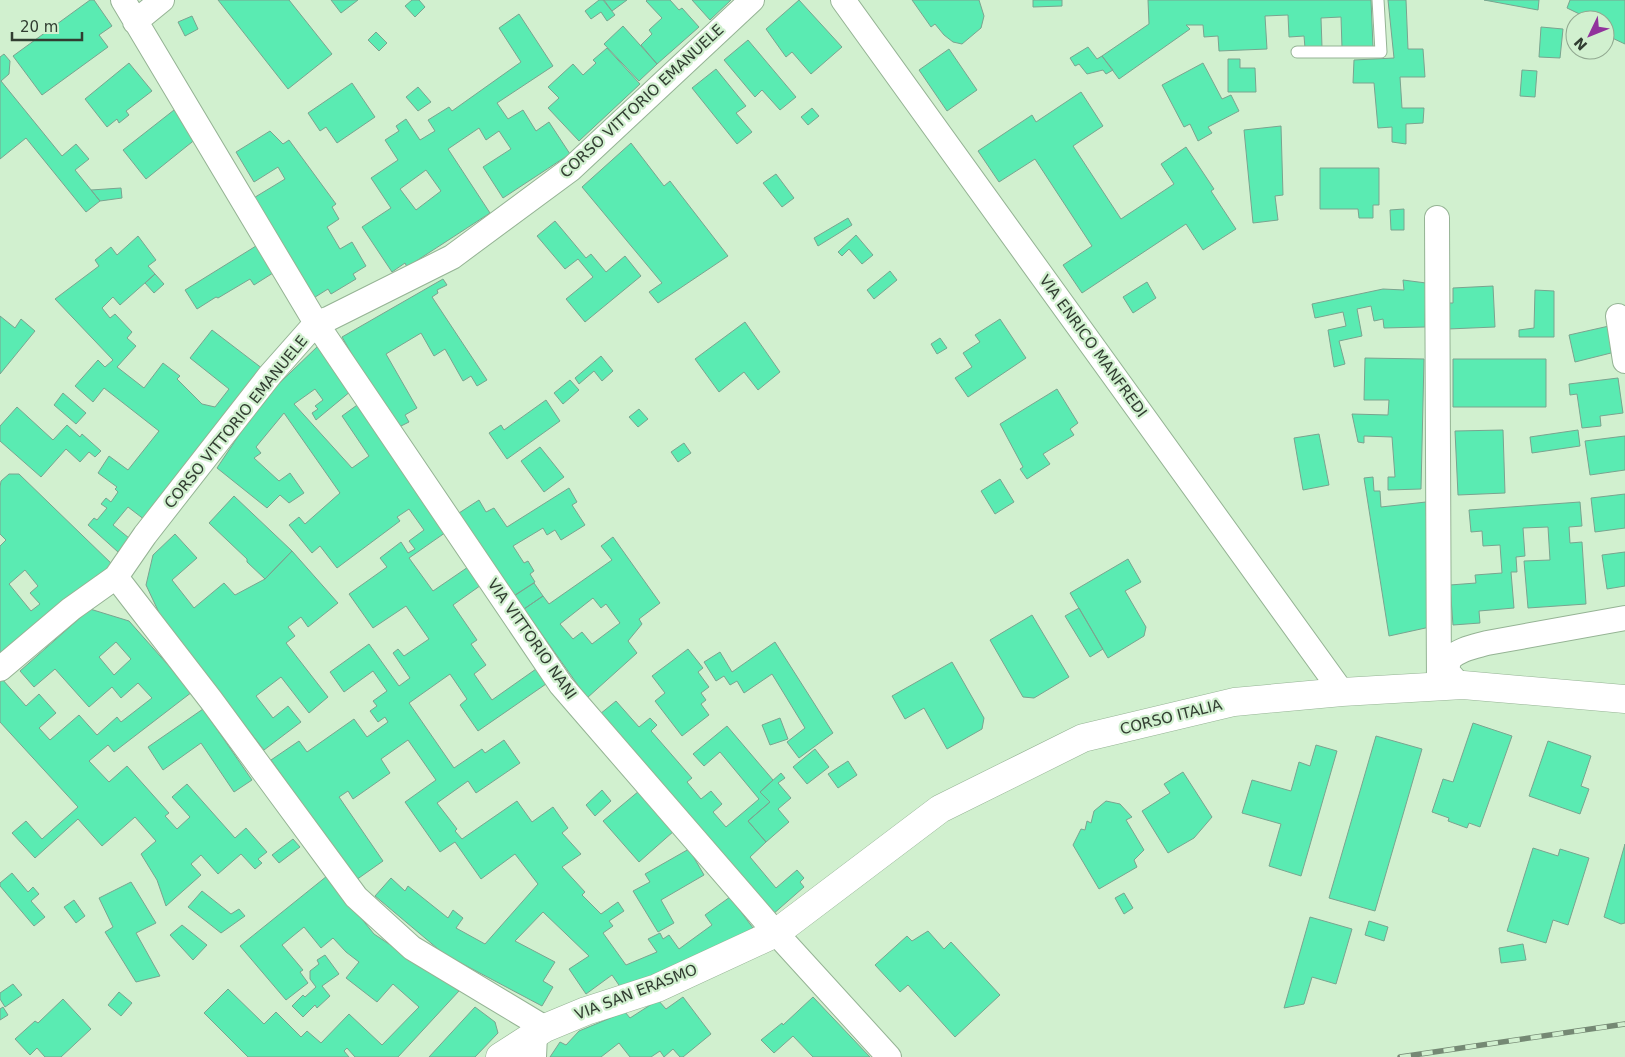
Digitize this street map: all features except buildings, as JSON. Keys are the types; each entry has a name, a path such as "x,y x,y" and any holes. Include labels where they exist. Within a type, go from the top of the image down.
{"main road":[{"name":"CORSO ITALIA","path":"776,934 940,809 1083,738 1234,702 1342,692 1451,685 1625,699"},
{"name":"VIA SAN ERASMO","path":"500,1057 538,1040 586,1011 657,988 776,934"}],"street":[{"name":"VIA VITTORIO NANI","path":"124,0 135,22 316,323 561,685 776,934 890,1057"},
{"path":"135,22 162,0"},
{"name":"CORSO VITTORIO EMANUELE","path":"0,669 70,609 116,577 144,535 270,375 316,323 328,319 452,257 556,181 572,169 752,0"},
{"name":"VIA ENRICO MANFREDI","path":"844,0 1342,692"},
{"path":"1437,218 1451,685"},
{"path":"1618,316 1625,362"},
{"path":"116,577 211,700 356,897 412,948 538,1040"},
{"path":"1451,685 1452,678 1447,671 1449,659 1456,652 1487,643 1625,618"}],"lane":[{"path":"1297,52 1381,52 1378,0"}],"railway":[{"path":"1400,1057 1625,1024"}]}
